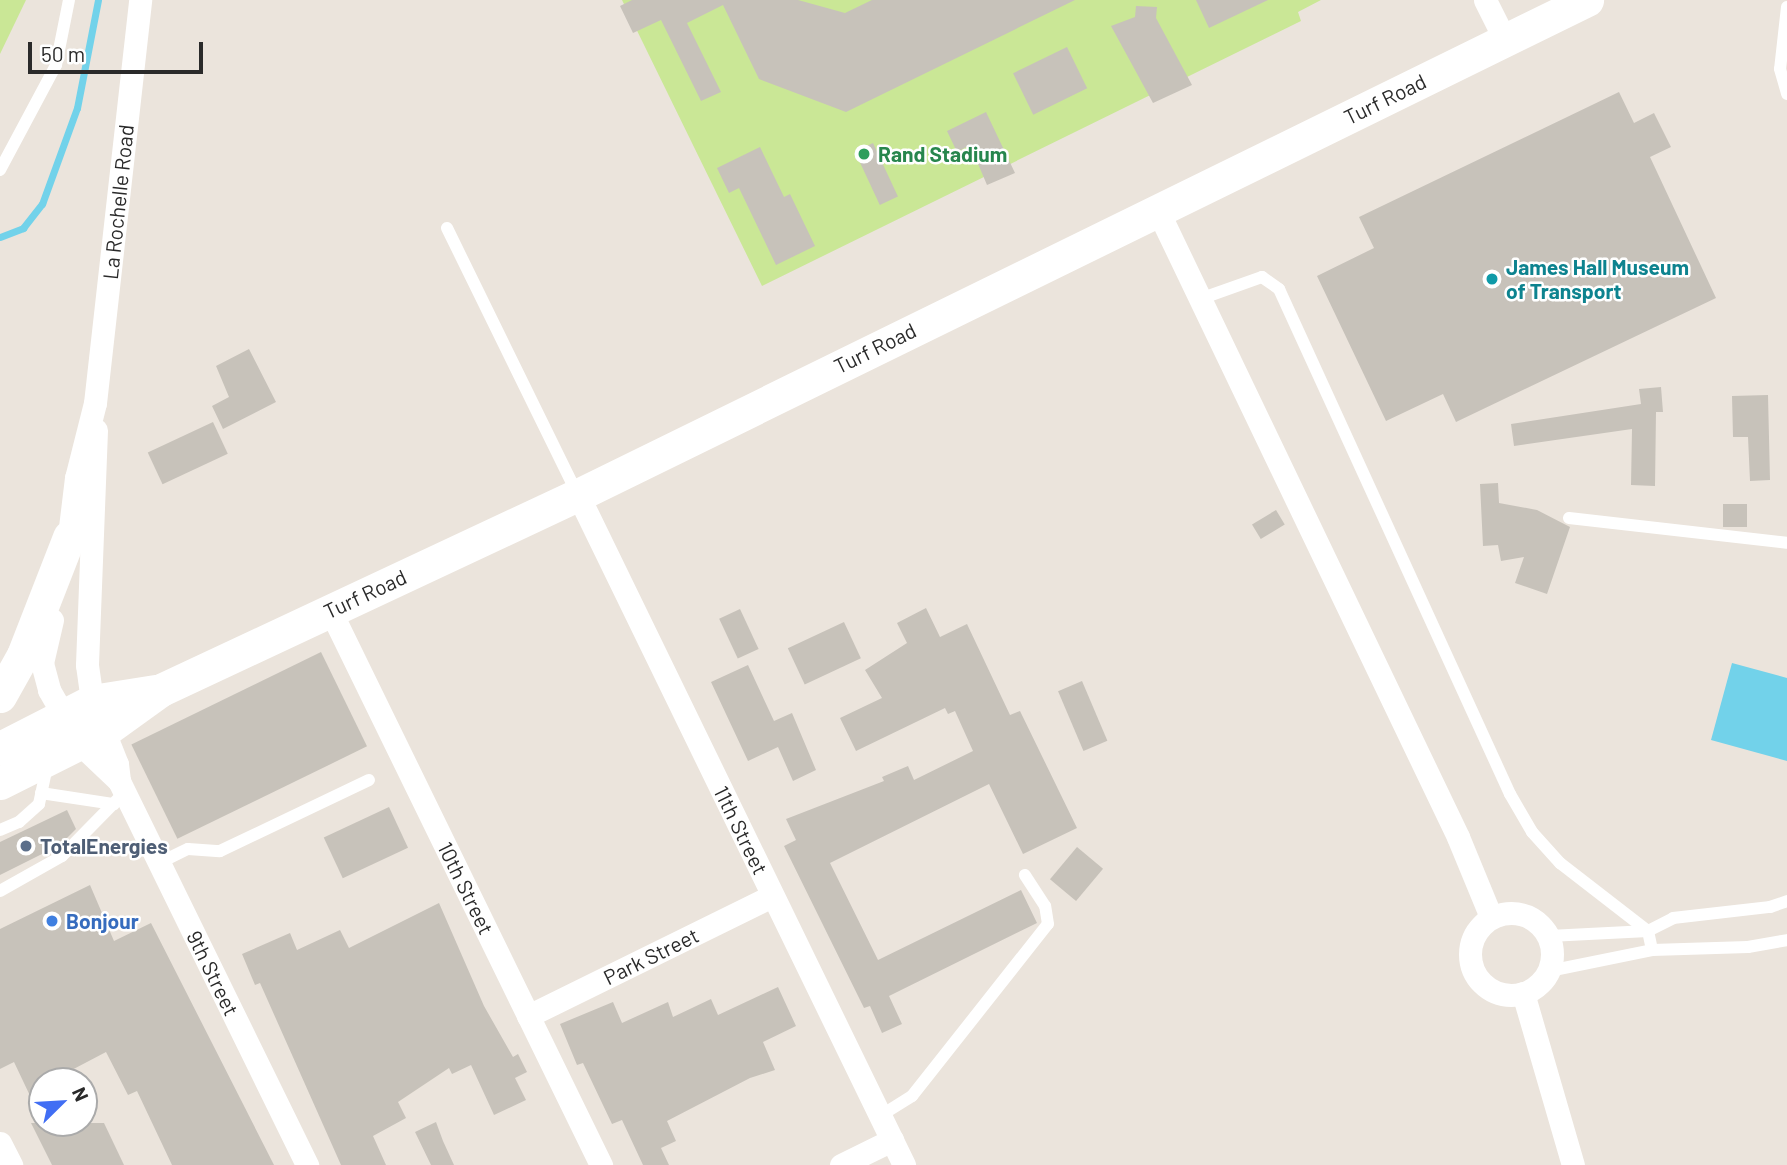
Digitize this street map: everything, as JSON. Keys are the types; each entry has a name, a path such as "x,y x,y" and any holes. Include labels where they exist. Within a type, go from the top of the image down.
{"main road":[{"name":"Turf Road","path":"0,748 85,723 161,690 578,495 1587,0"},
{"path":"0,696 23,655 69,537"},
{"name":"Turf Road","path":"0,782 49,758 85,723"}],"street":[{"name":"La Rochelle Road","path":"85,723 44,678 42,663 69,537 76,478 95,403 140,0"},
{"path":"1485,0 1505,40"},
{"path":"1158,211 1458,837 1491,917"},
{"name":"La Rochelle Road","path":"85,723 87,637 98,468 95,403"},
{"name":"11th Street","path":"578,495 904,1165"},
{"name":"10th Street","path":"330,610 601,1165"},
{"name":"9th Street","path":"85,723 119,793 159,863 307,1165"},
{"name":"Park Street","path":"528,1016 772,896"},
{"path":"1524,914 1549,936 1549,971 1523,993 1500,993 1480,981 1474,971 1470,947 1474,935 1491,917 1524,914"},
{"path":"1523,993 1573,1165"},
{"path":"841,1165 892,1140"},
{"path":"0,1143 11,1165"}],"lane":[{"path":"0,170 56,65 69,0"},
{"path":"1787,8 1780,69 1787,94"},
{"path":"447,228 578,495"},
{"path":"1200,299 1262,277 1279,289 1510,794 1532,832 1560,863 1648,931 1652,950"},
{"path":"1569,518 1787,543"},
{"path":"0,830 19,822 39,804 49,758"},
{"path":"159,863 188,849 220,851 369,780"},
{"path":"41,793 119,793"},
{"path":"0,891 62,856 119,793"},
{"path":"880,1116 912,1096 1048,924 1045,906 1025,874"},
{"path":"1549,936 1648,931 1673,918 1770,907 1787,901"},
{"path":"1549,971 1652,950 1735,948 1787,940"}],"green space":[{"path":"0,0 26,0 0,54"},
{"name":"Rand Stadium","path":"622,0 1321,0 1298,12 1301,21 762,286"}],"water":[{"path":"1732,663 1787,678 1787,761 1711,740"}],"building":[{"path":"632,0 798,0 845,13 872,0 1075,0 846,112 759,79 723,5 687,23 721,92 701,101 661,20 633,33 620,6"},
{"path":"1196,0 1268,0 1209,28"},
{"path":"1136,6 1157,7 1156,18 1192,85 1153,103 1111,26 1135,17"},
{"path":"1067,47 1087,88 1033,115 1013,73"},
{"path":"1619,92 1634,123 1654,113 1671,147 1650,157 1716,298 1456,422 1443,394 1386,421 1317,276 1374,248 1359,217"},
{"path":"986,112 1015,173 987,185 970,145 957,152 947,131"},
{"path":"873,143 898,196 880,205 855,151"},
{"path":"760,147 784,197 790,194 815,246 776,265 739,188 729,193 717,168"},
{"path":"249,349 276,402 223,429 212,406 229,397 216,366"},
{"path":"1661,387 1663,412 1656,412 1655,486 1631,485 1632,429 1514,446 1511,424 1641,404 1639,389"},
{"path":"1768,395 1770,480 1750,481 1748,437 1733,437 1732,396"},
{"path":"213,422 228,454 163,484 148,452"},
{"path":"1498,483 1499,503 1537,510 1570,527 1547,594 1515,583 1524,557 1501,561 1498,545 1483,546 1480,484"},
{"path":"1723,504 1747,504 1747,527 1723,527"},
{"path":"1276,510 1285,525 1261,539 1252,524"},
{"path":"926,608 940,637 967,624 1010,715 1020,711 1077,828 1023,854 989,784 830,863 878,960 1021,890 1037,923 889,996 902,1024 882,1033 870,1006 864,1008 784,846 796,840 786,819 884,781 882,777 908,766 914,780 973,751 955,711 948,714 945,708 856,751 840,718 882,698 865,670 907,643 897,623"},
{"path":"740,609 759,649 738,659 719,619"},
{"path":"844,622 861,658 805,684 788,648"},
{"path":"321,652 367,746 177,839 131,744"},
{"path":"748,665 774,721 792,713 816,770 793,781 778,747 748,761 711,682"},
{"path":"1082,681 1107,741 1083,751 1058,691"},
{"path":"389,807 408,848 343,878 324,837"},
{"path":"67,810 76,829 60,845 0,875 0,842"},
{"path":"1077,847 1103,869 1076,901 1050,879"},
{"path":"90,885 114,941 151,923 274,1165 172,1165 137,1091 128,1095 106,1052 77,1067 28,1067 28,1092 14,1062 0,1069 0,929"},
{"path":"439,903 484,1006 513,1057 518,1054 527,1072 515,1078 526,1100 494,1115 471,1065 452,1074 449,1068 398,1102 406,1118 373,1136 386,1165 341,1165 260,983 255,985 242,954 290,933 297,950 340,930 349,948"},
{"path":"778,987 796,1026 763,1042 775,1070 750,1078 667,1121 676,1141 661,1148 669,1165 643,1165 622,1120 612,1124 583,1063 577,1065 560,1024 613,1002 622,1023 668,1002 673,1017 711,999 718,1015"},
{"path":"436,1122 454,1165 431,1165 415,1132"},
{"path":"98,1123 104,1123 124,1165 52,1165 38,1137 98,1137"}],"waterway":[{"path":"0,237 23,228 42,204 77,108 98,0"}],"place":[{"name":"Rand Stadium","path":"864,154"},
{"name":"James Hall Museum of Transport","path":"1492,279"},
{"name":"TotalEnergies","path":"26,846"},
{"name":"Bonjour","path":"52,921"}]}
